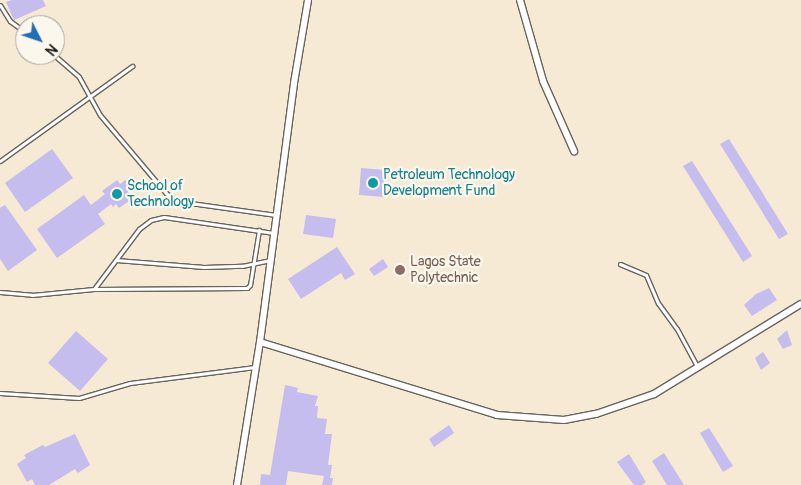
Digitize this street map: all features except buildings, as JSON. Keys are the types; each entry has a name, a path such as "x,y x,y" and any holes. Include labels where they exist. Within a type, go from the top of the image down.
{"street":[{"path":"237,485 260,342 294,84 308,0"},
{"path":"520,0 543,81 574,151"},
{"path":"260,342 498,415 564,420 596,414 654,394 801,304"}],"lane":[{"path":"0,0 0,5 15,24"},
{"path":"65,64 80,77 100,115 176,201 277,216"},
{"path":"0,161 132,66"},
{"path":"94,289 139,228 151,220 164,217 275,233"},
{"path":"0,292 32,295 94,289 247,288 250,285 259,230"},
{"path":"116,260 204,267 271,260"},
{"path":"620,264 646,274 658,303 678,329 698,366"},
{"path":"0,392 79,398 130,382 256,367"}],"place":[{"name":"Petroleum Technology Development Fund","path":"373,183"},
{"name":"School of Technology","path":"117,194"},
{"name":"Lagos State Polytechnic","path":"400,270"}]}
